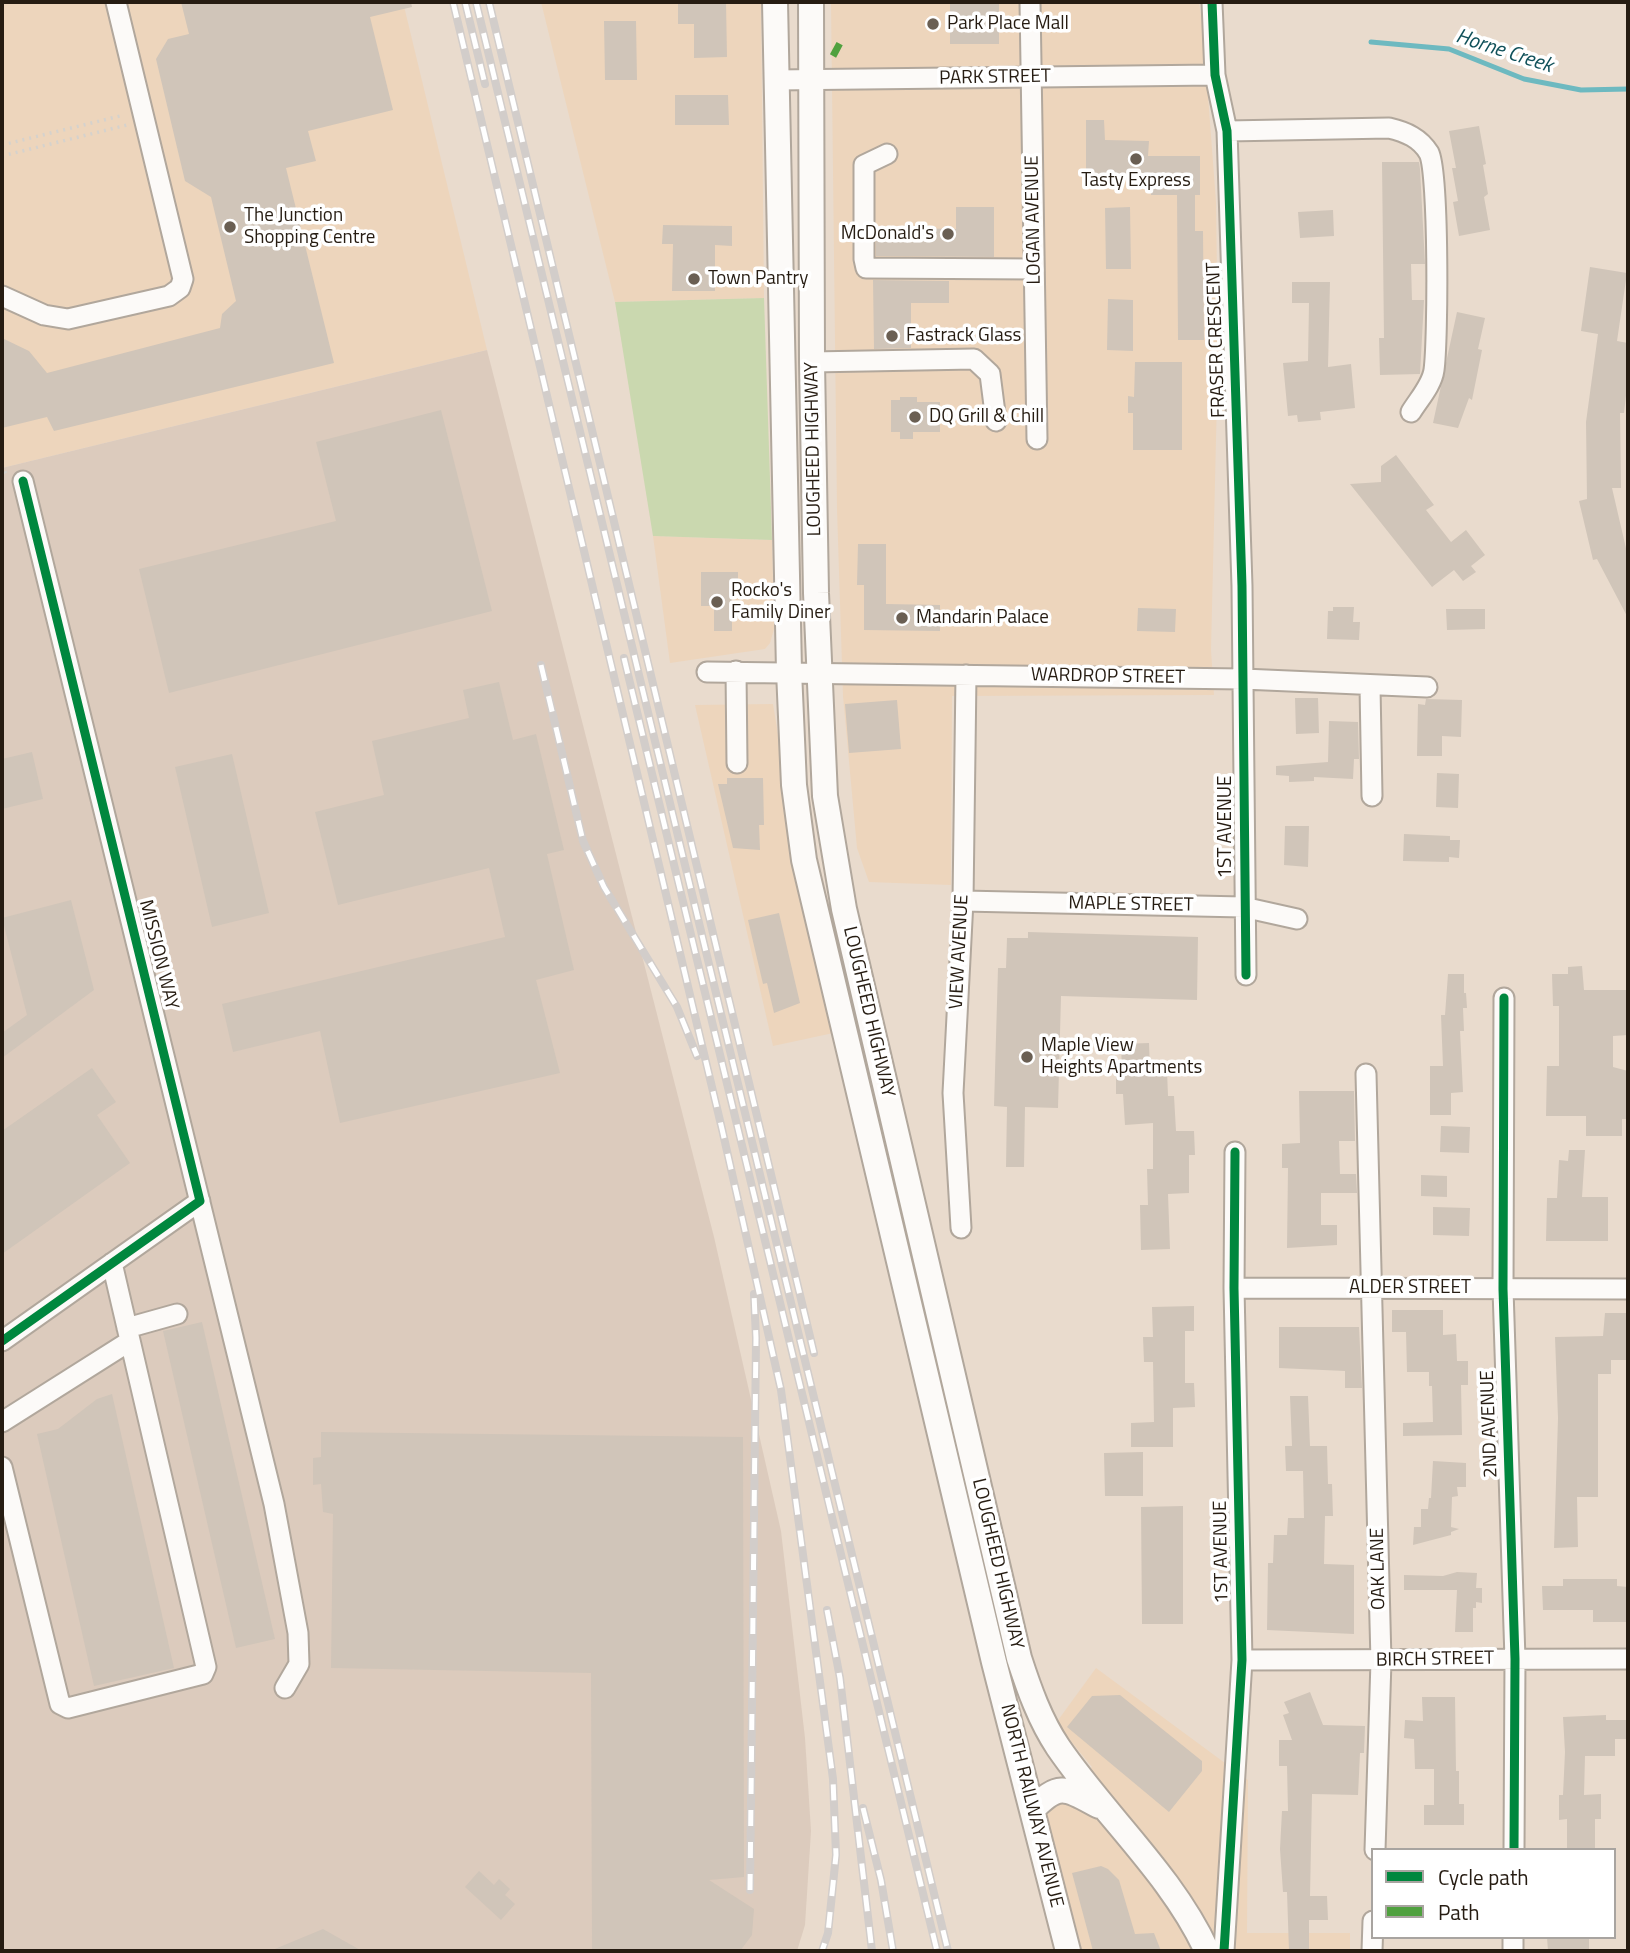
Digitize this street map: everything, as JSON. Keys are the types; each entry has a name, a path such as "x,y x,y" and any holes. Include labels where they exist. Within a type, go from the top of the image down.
{"main road":[{"name":"LOUGHEED HIGHWAY","path":"775,2 789,671 794,785 804,860 994,1662"},
{"name":"LOUGHEED HIGHWAY","path":"811,2 812,362 825,796 844,909 1019,1658 1035,1705 1057,1745 1179,1902 1208,1951"},
{"name":"NORTH RAILWAY AVENUE","path":"994,1662 1068,1951"},
{"path":"1033,1809 1048,1794 1058,1789 1069,1791 1105,1810"}],"street":[{"path":"2,296 44,315 68,319 169,296 180,288 183,279 116,2"},
{"name":"LOGAN AVENUE","path":"1030,2 1037,439"},
{"name":"FRASER CRESCENT","path":"1212,2 1215,75 1227,131 1243,679"},
{"name":"PARK STREET","path":"775,80 1215,75"},
{"path":"1227,131 1389,128 1420,141 1429,154 1433,168 1435,245 1434,371 1411,412"},
{"path":"882,156 864,165 866,268 1034,269"},
{"path":"812,362 974,359 990,374 996,421"},
{"name":"MISSION WAY","path":"23,481 274,1504 298,1633 299,1664 285,1688"},
{"name":"WARDROP STREET","path":"707,671 1243,679 1427,687"},
{"path":"736,671 737,763"},
{"name":"VIEW AVENUE","path":"961,1228 953,1093 963,901 966,676"},
{"name":"1ST AVENUE","path":"1243,679 1243,907 1246,975"},
{"path":"1370,686 1372,796"},
{"name":"MAPLE STREET","path":"963,901 1243,907 1297,919"},
{"name":"2ND AVENUE","path":"1504,998 1503,1289 1515,1659 1514,1848"},
{"name":"OAK LANE","path":"1366,1074 1381,1661 1375,1848"},
{"name":"1ST AVENUE","path":"1224,1951 1242,1660 1234,1288 1235,1152"},
{"path":"2,1341 200,1201"},
{"path":"2,1467 61,1704 68,1708 203,1674 206,1667 112,1263"},
{"name":"ALDER STREET","path":"1234,1288 1628,1289"},
{"path":"2,1422 129,1335 177,1314"},
{"name":"BIRCH STREET","path":"1242,1660 1628,1659"}],"path":[{"path":"2,145 143,116"},
{"path":"2,156 143,116"}],"shaded area":[{"name":"The Junction Shopping Centre","path":"2,2 403,2 487,350 2,468"},
{"path":"541,2 761,2 764,298 615,302"},
{"path":"831,2 1199,2 1203,30 1216,202 1218,355 1211,650 1214,695 952,696 951,885 869,882 857,848 843,696 837,509"},
{"path":"487,350 714,1237 781,1531 805,1738 811,1831 805,1925 797,1951 2,1951 2,468"},
{"path":"653,536 772,540 774,629 765,649 670,663"},
{"path":"773,704 798,856 838,1032 773,1046 695,705"},
{"path":"1096,1668 1248,1780 1247,1933 1350,1933 1350,1951 1082,1951 1046,1811 1092,1767 1056,1723"}],"green space":[{"path":"764,298 772,540 653,536 615,302"}],"building":[{"path":"181,2 411,2 412,7 370,17 393,110 308,131 316,161 286,168 334,363 54,431 47,417 2,428 2,338 29,351 47,373 220,328 222,314 236,301 211,197 185,181 156,59 168,39 189,34"},
{"path":"678,2 726,2 727,57 694,58 694,24 678,24"},
{"path":"950,2 999,2 999,44 950,44"},
{"path":"604,21 636,21 637,80 605,80"},
{"path":"675,95 728,95 729,125 675,125"},
{"path":"1086,120 1104,120 1105,140 1149,141 1148,156 1200,156 1200,195 1195,195 1195,231 1203,231 1204,340 1178,340 1177,195 1151,195 1151,178 1086,181"},
{"path":"1479,126 1486,164 1483,165 1488,194 1484,197 1490,230 1459,236 1453,202 1458,201 1452,168 1456,168 1449,131"},
{"path":"1382,162 1419,162 1425,264 1411,264 1412,300 1424,300 1420,374 1380,375 1379,338 1384,338"},
{"name":"McDonald's","path":"956,207 994,207 994,257 876,256 876,240 901,240 901,228 956,229"},
{"path":"1130,207 1131,269 1106,269 1105,208"},
{"path":"1333,210 1334,236 1300,238 1298,212"},
{"path":"663,225 732,226 732,246 715,245 715,291 672,291 673,244 662,244"},
{"path":"1590,267 1627,273 1617,341 1628,343 1624,413 1620,413 1621,488 1612,488 1628,557 1628,618 1597,559 1593,560 1579,501 1587,499 1586,422 1598,334 1581,331"},
{"path":"873,280 949,281 949,303 911,303 911,348 874,349"},
{"path":"1292,282 1330,282 1328,367 1351,364 1355,408 1320,412 1321,420 1298,422 1297,415 1288,416 1283,363 1308,361 1309,303 1292,303"},
{"path":"1108,299 1133,300 1133,351 1107,350"},
{"path":"1457,312 1485,318 1472,400 1469,398 1458,428 1433,423"},
{"path":"1135,362 1182,362 1182,450 1133,450 1133,413 1128,413 1128,396 1134,397"},
{"name":"DQ Grill & Chill","path":"900,397 917,397 917,402 940,402 940,432 913,432 913,439 900,439 900,432 891,432 891,400 900,400"},
{"path":"441,410 492,611 169,693 139,569 336,521 316,442"},
{"path":"1396,455 1434,505 1426,510 1451,542 1466,530 1485,555 1471,566 1476,572 1463,581 1454,570 1432,587 1350,484 1381,482 1381,466"},
{"path":"858,544 886,544 886,604 940,605 940,631 864,630 864,585 857,585"},
{"name":"Rocko's Family Diner","path":"701,572 738,572 738,597 732,597 732,631 714,631 714,606 701,606"},
{"path":"1333,607 1354,607 1353,622 1360,622 1359,640 1327,639 1328,611 1333,611"},
{"path":"1138,608 1176,609 1175,632 1137,631"},
{"path":"1446,609 1485,609 1485,629 1447,630"},
{"path":"499,682 513,740 536,734 564,850 547,854 574,970 536,980 560,1073 340,1123 320,1031 233,1052 222,1004 505,937 489,868 338,905 315,812 384,795 372,741 469,718 463,690"},
{"path":"1295,698 1318,698 1319,733 1296,734"},
{"path":"1426,699 1462,700 1461,737 1442,736 1442,756 1417,756 1418,704 1425,705"},
{"path":"897,700 901,749 849,753 845,704"},
{"path":"1329,721 1358,722 1359,759 1354,759 1353,779 1314,777 1314,781 1289,782 1289,776 1276,775 1276,766 1328,762"},
{"path":"32,752 43,799 2,809 2,759"},
{"path":"232,754 269,913 212,927 175,767"},
{"path":"1437,773 1459,774 1458,808 1436,807"},
{"path":"727,778 763,778 764,825 759,825 760,850 733,848 718,784 727,784"},
{"path":"1285,826 1309,826 1308,867 1284,865"},
{"path":"1404,834 1450,836 1450,840 1460,840 1459,858 1449,857 1449,862 1403,861"},
{"path":"71,900 94,990 2,1058 2,1033 27,1015 2,918"},
{"path":"779,913 800,1003 774,1013 767,983 763,984 748,920"},
{"name":"Maple View Heights Apartments","path":"1028,932 1198,937 1197,1000 1061,996 1058,1108 1025,1107 1024,1167 1006,1167 1007,1107 994,1106 998,968 1006,968 1007,938 1028,938"},
{"path":"1582,966 1584,990 1628,990 1628,1035 1613,1036 1613,1067 1628,1071 1628,1119 1622,1119 1622,1136 1586,1136 1586,1116 1546,1116 1547,1066 1559,1066 1559,1006 1553,1006 1552,974 1568,974 1568,967"},
{"path":"1448,974 1464,974 1467,1008 1463,1008 1464,1031 1460,1031 1463,1092 1451,1093 1451,1115 1430,1115 1430,1066 1443,1066 1441,1015 1445,1015"},
{"path":"1149,1043 1150,1071 1167,1071 1168,1096 1174,1096 1176,1131 1194,1131 1195,1155 1189,1155 1189,1193 1168,1194 1170,1249 1141,1250 1140,1205 1148,1205 1147,1169 1153,1169 1153,1123 1125,1125 1123,1094 1116,1094 1116,1071 1122,1071 1121,1044"},
{"path":"92,1068 116,1102 97,1115 130,1163 2,1254 2,1131"},
{"path":"1299,1091 1354,1091 1355,1141 1339,1141 1340,1174 1356,1174 1357,1193 1321,1193 1321,1225 1337,1225 1337,1245 1287,1248 1288,1168 1282,1168 1282,1144 1300,1143"},
{"path":"1441,1126 1470,1127 1469,1153 1440,1152"},
{"path":"1569,1150 1585,1150 1582,1197 1608,1197 1608,1241 1546,1241 1547,1198 1557,1198 1559,1160 1568,1161"},
{"path":"1421,1175 1447,1176 1447,1197 1421,1196"},
{"path":"1433,1207 1470,1208 1469,1236 1433,1235"},
{"path":"1194,1306 1194,1331 1185,1331 1185,1383 1194,1383 1195,1407 1173,1408 1173,1447 1131,1447 1131,1423 1154,1422 1153,1362 1144,1362 1143,1337 1153,1337 1152,1307"},
{"path":"1392,1310 1443,1310 1443,1335 1456,1334 1457,1361 1468,1361 1468,1385 1461,1385 1462,1435 1403,1436 1403,1423 1433,1422 1432,1386 1429,1386 1429,1372 1407,1372 1406,1332 1392,1332"},
{"path":"1605,1313 1628,1313 1628,1360 1611,1360 1611,1374 1598,1374 1598,1497 1577,1497 1578,1547 1554,1548 1558,1418 1555,1337 1603,1336"},
{"path":"202,1322 275,1639 236,1648 163,1331"},
{"path":"1279,1327 1359,1327 1362,1388 1345,1388 1345,1371 1279,1368"},
{"path":"112,1394 174,1668 94,1686 37,1434 58,1429 97,1399"},
{"path":"1290,1396 1308,1396 1310,1446 1327,1446 1328,1484 1332,1484 1333,1516 1325,1516 1324,1564 1354,1565 1354,1634 1267,1630 1268,1563 1273,1563 1274,1535 1287,1535 1288,1518 1304,1518 1303,1471 1286,1471 1285,1446 1292,1446"},
{"path":"321,1432 743,1437 744,1877 709,1880 754,1909 752,1935 740,1951 592,1951 591,1673 331,1668 333,1514 323,1512 321,1484 313,1485 313,1458 321,1457"},
{"path":"1143,1452 1143,1496 1105,1496 1104,1453"},
{"path":"1433,1461 1466,1463 1466,1487 1457,1487 1458,1496 1452,1497 1451,1527 1459,1529 1451,1532 1451,1535 1413,1545 1414,1527 1421,1527 1421,1509 1428,1509 1431,1498"},
{"path":"1183,1506 1183,1624 1142,1624 1141,1507"},
{"path":"1457,1572 1477,1573 1476,1588 1482,1588 1482,1603 1476,1602 1476,1608 1473,1608 1473,1632 1455,1632 1457,1590 1404,1590 1404,1575 1443,1576"},
{"path":"1563,1579 1617,1579 1617,1586 1628,1587 1628,1622 1593,1622 1593,1610 1543,1610 1542,1586 1563,1586"},
{"path":"1310,1692 1323,1725 1365,1726 1364,1753 1360,1753 1358,1795 1312,1794 1310,1896 1327,1896 1328,1920 1309,1920 1309,1951 1289,1951 1287,1892 1283,1892 1280,1849 1282,1811 1288,1811 1287,1766 1279,1766 1279,1740 1292,1740 1283,1715 1289,1713 1284,1702"},
{"path":"1120,1695 1202,1761 1202,1771 1169,1812 1067,1727 1092,1696"},
{"path":"1422,1697 1455,1697 1456,1771 1459,1771 1459,1804 1464,1804 1464,1825 1424,1825 1424,1805 1434,1805 1434,1769 1415,1769 1414,1739 1404,1738 1405,1720 1423,1721"},
{"path":"1606,1715 1606,1720 1628,1720 1628,1739 1615,1739 1615,1756 1585,1756 1584,1795 1601,1794 1601,1819 1595,1819 1595,1848 1567,1848 1567,1819 1559,1820 1559,1795 1563,1795 1565,1752 1563,1717"},
{"path":"1101,1866 1119,1880 1135,1934 1154,1933 1161,1951 1093,1951 1072,1873"},
{"path":"479,1871 494,1885 499,1879 510,1889 505,1895 515,1904 501,1920 465,1887"},
{"path":"323,1929 362,1951 270,1951"},
{"path":"1547,1939 1589,1939 1589,1951 1548,1951"}],"waterway":[{"name":"Horne Creek","path":"1371,42 1449,49 1524,79 1581,90 1628,89"}],"railway":[{"path":"453,2 722,1129 781,1390 833,1779 836,1855 828,1933 822,1951"},
{"path":"465,2 485,84"},
{"path":"476,2 948,1951"},
{"path":"489,2 814,1353"},
{"path":"624,658 937,1951"},
{"path":"541,665 583,841 604,887 677,1007 697,1056"},
{"path":"750,1890 756,1338 754,1294"},
{"path":"827,1610 840,1678 872,1951"},
{"path":"863,1808 881,1880 893,1951"}],"marked path":[{"path":"833,56 840,43"}],"cycle path":[{"path":"1212,2 1215,75 1227,131 1242,586 1246,975"},
{"path":"2,1341 200,1201 23,481"},
{"path":"1504,998 1503,1289 1515,1659 1514,1848"},
{"path":"1224,1951 1242,1660 1234,1288 1235,1152"}],"place":[{"name":"Park Place Mall","path":"933,24"},
{"name":"Tasty Express","path":"1136,159"},
{"name":"The Junction Shopping Centre","path":"230,227"},
{"name":"McDonald's","path":"948,234"},
{"name":"Town Pantry","path":"694,279"},
{"name":"Fastrack Glass","path":"892,336"},
{"name":"DQ Grill & Chill","path":"915,417"},
{"name":"Rocko's Family Diner","path":"717,602"},
{"name":"Mandarin Palace","path":"902,618"},
{"name":"Maple View Heights Apartments","path":"1027,1057"}]}
